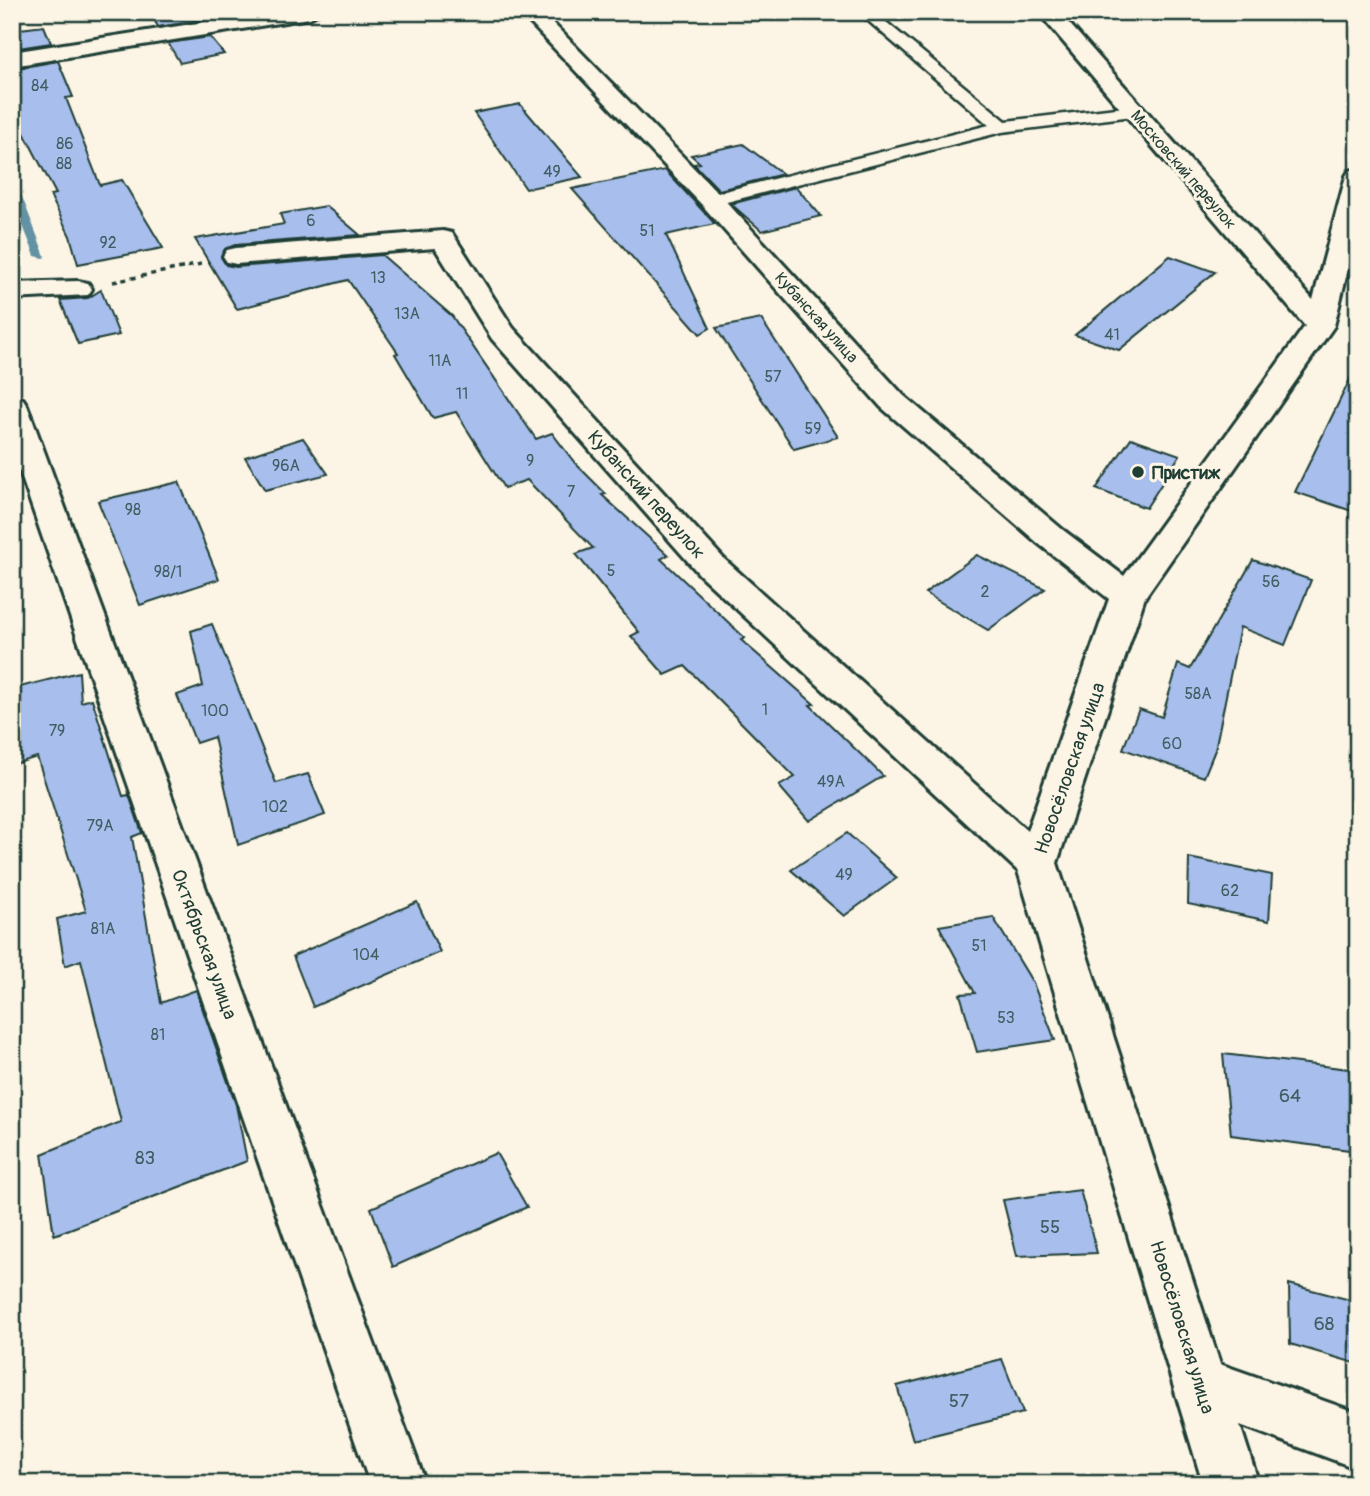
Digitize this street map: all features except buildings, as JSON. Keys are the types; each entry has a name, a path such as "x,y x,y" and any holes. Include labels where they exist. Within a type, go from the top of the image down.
{"street":[{"path":"12,60 310,12"},
{"name":"Кубанская улица","path":"530,12 711,200 892,401 1051,537 1128,596"},
{"name":"Московский переулок","path":"1048,12 1320,326"},
{"name":"Новосёловская улица","path":"1231,1484 1202,1384 1036,863 1128,596 1320,326 1358,176"},
{"name":"Кубанский переулок","path":"236,256 443,239 502,333 712,567 1036,863"},
{"path":"12,291 78,289"},
{"name":"Октябрьская улица","path":"12,405 398,1484"},
{"path":"1202,1384 1358,1441"}],"lane":[{"path":"864,12 1002,127"},
{"path":"711,200 1002,127 1133,111"}],"path":[{"path":"78,289 236,256"}],"waterway":[{"path":"12,184 40,256"}],"place":[{"name":"Пристиж","path":"1138,472"}]}
